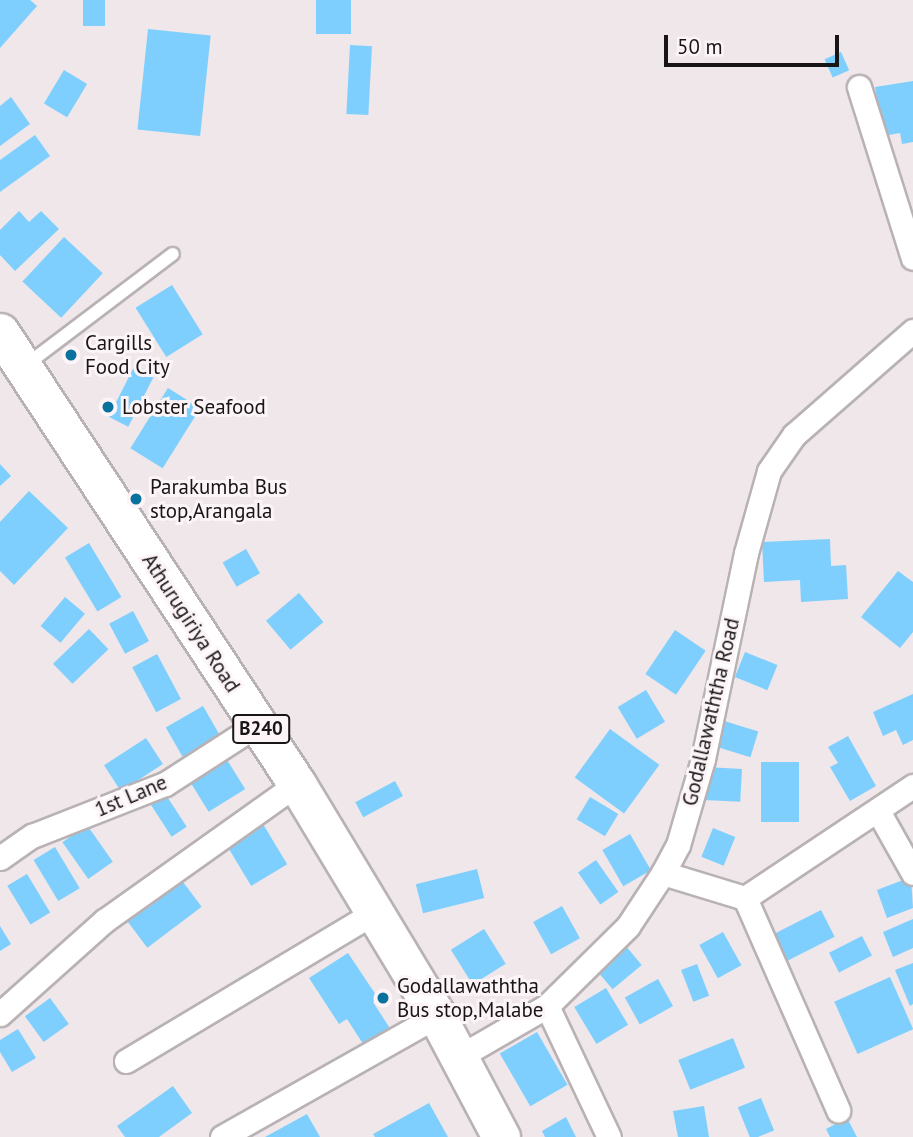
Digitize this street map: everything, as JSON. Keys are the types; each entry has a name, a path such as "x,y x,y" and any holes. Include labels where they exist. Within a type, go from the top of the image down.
{"main road":[{"name":"Athurugiriya Road","path":"0,332 297,784 437,1016 501,1137"}],"street":[{"path":"859,87 913,258"},
{"name":"Godallawaththa Road","path":"457,1058 547,1006 628,926 663,873 678,845 703,758 746,553 769,471 794,435 913,331"},
{"name":"1st Lane","path":"0,859 32,836 165,784 258,724"},
{"path":"0,1014 104,921 297,784"},
{"path":"745,898 913,786"},
{"path":"878,811 913,873"},
{"path":"663,873 745,898 838,1110"},
{"path":"126,1061 375,912"},
{"path":"547,1006 609,1137"},
{"path":"222,1137 437,1016"}],"lane":[{"path":"23,367 173,254"}],"building":[{"path":"0,0 30,0 37,6 0,48"},
{"path":"83,0 105,0 105,26 83,26"},
{"path":"316,0 351,0 351,34 316,34"},
{"path":"148,29 211,36 200,136 137,129"},
{"path":"350,45 372,46 368,115 346,114"},
{"path":"841,52 849,70 833,78 825,59"},
{"path":"64,70 87,84 67,117 44,103"},
{"path":"913,81 913,142 902,144 900,133 883,136 875,87"},
{"path":"11,97 30,124 0,146 0,106"},
{"path":"35,135 50,156 0,192 0,160"},
{"path":"19,211 29,222 41,211 59,229 15,271 0,255 0,230"},
{"path":"64,237 103,273 61,318 22,282"},
{"path":"172,285 203,334 166,357 136,308"},
{"path":"135,365 155,375 128,427 109,417"},
{"path":"168,388 200,408 163,468 130,448"},
{"path":"0,464 11,476 0,486"},
{"path":"29,491 68,528 14,585 0,571 0,522"},
{"path":"830,539 831,566 846,565 848,599 801,602 800,580 764,582 762,542"},
{"path":"89,543 121,597 97,611 65,557"},
{"path":"246,549 260,573 237,587 223,562"},
{"path":"898,571 913,582 913,632 900,648 861,617"},
{"path":"299,593 323,622 290,650 266,621"},
{"path":"65,597 85,614 60,643 41,626"},
{"path":"133,611 149,641 125,654 109,624"},
{"path":"89,629 108,649 72,684 53,664"},
{"path":"675,630 706,651 676,695 645,674"},
{"path":"745,652 777,665 767,690 735,677"},
{"path":"157,654 181,699 156,712 132,667"},
{"path":"646,690 665,722 637,739 618,707"},
{"path":"913,694 913,740 903,745 896,730 883,736 873,712"},
{"path":"203,706 222,739 185,760 166,728"},
{"path":"721,720 758,731 750,757 713,746"},
{"path":"610,729 659,765 624,813 575,778"},
{"path":"848,736 876,786 850,801 830,767 838,763 828,747"},
{"path":"146,738 163,764 121,791 104,765"},
{"path":"224,755 245,789 209,812 188,778"},
{"path":"761,762 799,762 799,822 761,822"},
{"path":"706,767 742,769 740,802 704,800"},
{"path":"395,781 403,796 363,817 355,802"},
{"path":"166,795 187,827 172,837 151,805"},
{"path":"590,797 618,814 605,836 577,819"},
{"path":"263,824 287,864 251,886 227,846"},
{"path":"87,825 113,862 88,879 62,842"},
{"path":"713,828 735,837 724,866 701,857"},
{"path":"630,834 651,870 623,886 602,850"},
{"path":"55,847 80,888 58,901 34,860"},
{"path":"596,860 618,892 600,905 578,873"},
{"path":"477,869 484,898 423,913 416,884"},
{"path":"27,874 50,913 30,924 7,886"},
{"path":"911,877 913,908 887,918 877,890"},
{"path":"180,878 202,907 147,948 126,919"},
{"path":"562,906 580,938 551,954 533,922"},
{"path":"821,910 835,937 781,964 768,937"},
{"path":"913,919 913,948 893,957 883,932"},
{"path":"0,926 11,944 0,951"},
{"path":"484,929 506,964 473,984 451,950"},
{"path":"723,932 741,965 718,978 699,945"},
{"path":"862,936 872,956 839,972 829,953"},
{"path":"625,945 642,965 613,989 596,969"},
{"path":"348,953 378,998 373,1002 391,1030 365,1047 347,1019 339,1024 309,978"},
{"path":"913,963 913,1004 910,1006 895,970"},
{"path":"697,964 709,996 693,1002 681,970"},
{"path":"890,977 913,1029 857,1054 834,1002"},
{"path":"658,979 673,1006 640,1025 625,997"},
{"path":"606,988 628,1025 596,1044 574,1007"},
{"path":"50,998 69,1024 44,1042 25,1016"},
{"path":"18,1029 36,1058 12,1072 0,1052 0,1040"},
{"path":"537,1032 568,1085 530,1106 500,1054"},
{"path":"733,1038 745,1068 690,1090 678,1060"},
{"path":"173,1086 192,1113 159,1137 125,1137 117,1126"},
{"path":"761,1098 774,1130 758,1137 750,1137 738,1107"},
{"path":"429,1103 448,1137 375,1137 373,1134"},
{"path":"704,1106 709,1137 678,1137 673,1111"},
{"path":"307,1114 320,1137 265,1137"},
{"path":"566,1117 576,1137 545,1137 542,1131"},
{"path":"847,1118 857,1137 830,1137 826,1129"}],"place":[{"name":"Cargills Food City","path":"71,355"},
{"name":"Lobster Seafood","path":"108,407"},
{"name":"Parakumba Bus stop,Arangala","path":"136,499"},
{"name":"Godallawaththa Bus stop,Malabe","path":"383,998"}]}
